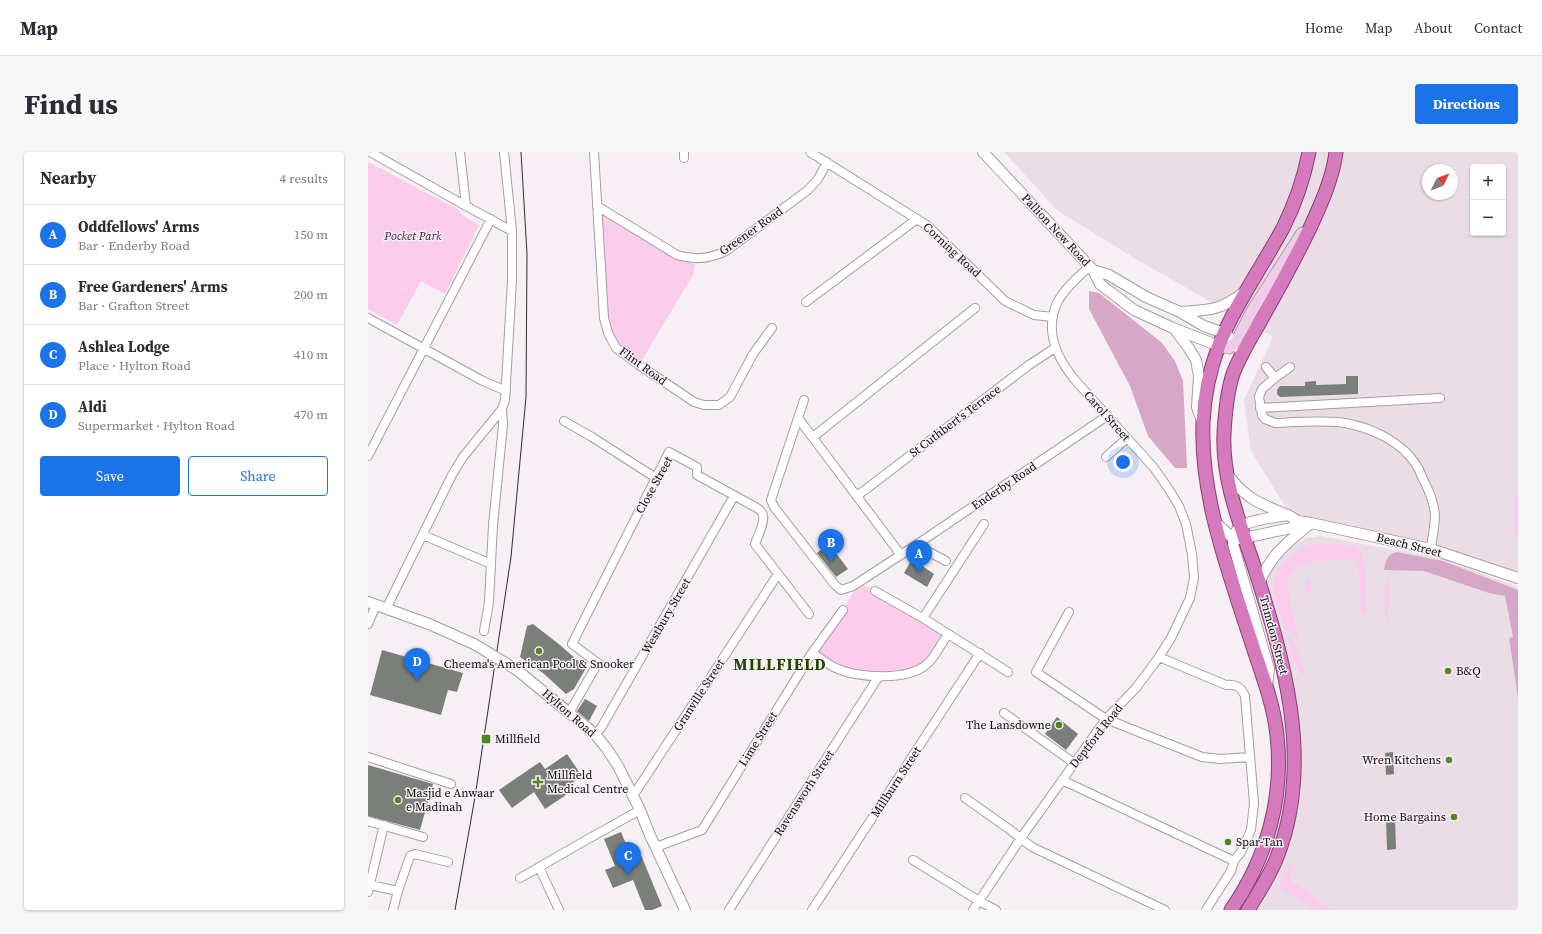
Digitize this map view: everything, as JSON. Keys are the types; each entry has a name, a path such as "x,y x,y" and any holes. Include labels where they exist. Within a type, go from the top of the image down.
{"highway":[{"name":"Trimdon Street","path":"1231,910 1251,875 1271,826 1278,791 1279,763 1277,733 1266,689 1232,581 1209,496 1205,463 1203,423 1208,384 1219,346 1245,292 1285,222 1300,187 1309,152"},
{"name":"Trimdon Street","path":"1248,910 1269,874 1281,846 1289,818 1295,776 1293,724 1285,676 1259,583 1239,538 1241,526 1227,474 1224,434 1233,375 1240,356 1291,267 1318,210 1335,163 1336,152"}],"main road":[{"path":"1219,346 1229,348 1236,342 1256,305 1318,210"}],"street":[{"path":"370,152 512,231"},
{"path":"460,152 466,206"},
{"path":"484,631 489,602 493,525 504,425 502,409 506,390 512,282 512,231 504,152"},
{"name":"Flint Road","path":"594,152 604,318 608,333 616,348 694,402 704,405 719,405 730,396 753,354 772,328"},
{"name":"Corning Road","path":"810,152 928,226 1005,302 1034,315 1053,317"},
{"name":"Pallion New Road","path":"983,152 1092,268 1100,284 1117,298 1134,310 1173,328 1219,346"},
{"name":"Greener Road","path":"597,206 676,255 685,258 696,258 717,255 726,251 808,190 818,179 827,162"},
{"path":"368,456 491,219"},
{"path":"806,302 917,219"},
{"path":"1053,317 1057,303 1065,291 1092,268 1109,275 1146,297 1180,312 1204,326 1224,334 1236,342 1240,349 1240,356"},
{"path":"1180,312 1215,309 1230,303 1245,292"},
{"path":"813,437 975,308"},
{"name":"Carol Street","path":"1053,317 1052,332 1055,348 1067,370 1154,468 1179,506 1186,524 1192,554"},
{"path":"368,318 481,380 506,390"},
{"name":"Pallion New Road","path":"1173,328 1196,360 1199,376 1197,407 1203,423"},
{"name":"St Cuthbert's Terrace","path":"857,496 1029,364 1055,348"},
{"path":"1266,367 1275,378"},
{"path":"1290,367 1275,378 1259,393 1262,415 1269,422 1275,423 1330,421 1346,423 1375,432 1389,439 1401,448 1417,466 1433,504 1434,515 1430,549"},
{"path":"1260,408 1440,398"},
{"path":"804,400 798,418 901,555"},
{"path":"386,609 452,475 463,457 502,409"},
{"name":"Enderby Road","path":"798,418 771,500 774,508 835,586 841,590 853,586 901,555 1108,416"},
{"path":"564,421 656,478"},
{"path":"1106,457 1126,438"},
{"name":"Close Street","path":"569,713 598,663 572,644 669,452 697,467 697,475 757,508 761,512 763,521 755,544 809,614"},
{"name":"Beach Street","path":"1227,474 1234,483 1259,504 1288,515 1298,521 1430,549 1518,578"},
{"name":"Westbury Street","path":"595,734 601,728 734,496"},
{"path":"1241,526 1267,518 1288,515"},
{"path":"1215,522 1224,531 1239,538 1291,528 1298,521"},
{"path":"1259,583 1266,568 1278,550 1311,523"},
{"path":"923,618 984,524"},
{"path":"423,535 492,564"},
{"path":"1239,538 1234,551 1269,669 1266,689"},
{"path":"916,545 946,561"},
{"name":"Deptford Road","path":"973,910 1021,838 1106,719 1136,688 1171,638 1190,598 1194,578 1192,554"},
{"name":"Granville Street","path":"633,796 778,574"},
{"path":"875,590 923,618 1008,672"},
{"path":"368,624 372,604"},
{"name":"Hylton Road","path":"372,604 450,632 474,644 517,670 595,734 618,766 640,810 684,910"},
{"name":"Lime Street","path":"656,847 702,830 812,653 844,610"},
{"path":"1069,612 1036,672 1106,719 1202,758 1220,759 1250,757"},
{"path":"812,653 837,669 843,671 878,676 902,675 910,673 927,664 948,634"},
{"name":"Millburn Street","path":"812,910 980,654"},
{"path":"1159,657 1226,686 1232,684 1239,687 1243,690 1245,696 1254,816 1251,830 1241,852 1234,861 1231,871 1206,910"},
{"name":"Ravensworh Street","path":"729,910 878,676"},
{"path":"1004,713 1074,763"},
{"path":"368,757 451,784"},
{"path":"1062,780 1234,861"},
{"path":"965,798 1032,847 1165,910"},
{"path":"520,878 640,810"},
{"path":"368,821 423,837"},
{"path":"384,825 369,888 398,891"},
{"path":"393,910 410,856 415,854 448,862"},
{"path":"913,860 996,910"},
{"path":"539,867 559,910"}],"shaded area":[{"path":"1004,152 1518,152 1518,575 1288,511 1251,451 1244,400 1273,337 1141,262 1058,211"},
{"path":"1089,291 1099,293 1156,338 1162,343 1175,361 1183,381 1187,468 1175,468 1148,436 1130,386 1089,309"},
{"path":"1321,536 1443,559 1518,587 1518,910 1257,910 1272,884 1288,848 1296,819 1301,791 1300,737 1293,685 1267,588 1269,576 1277,561 1289,549 1306,538"},
{"path":"1397,552 1443,561 1518,590 1518,698 1509,638 1513,637 1505,596 1489,593 1424,571 1384,570 1385,563 1389,556"}],"green space":[{"name":"Pocket Park","path":"368,162 459,210 462,215 479,225 445,294 421,281 397,325 368,309"},
{"path":"597,206 665,249 696,258 693,275 639,365 630,358 608,333"},
{"path":"1514,495 1518,495 1518,538 1514,538"},
{"path":"1311,544 1346,545 1355,547 1360,551 1365,567 1366,614 1361,614 1359,568 1357,567 1356,559 1311,561 1294,569 1287,581 1300,649 1294,635 1286,631 1275,599 1273,582 1280,568 1291,556"},
{"path":"1389,576 1390,602 1387,603 1388,622 1386,621 1384,587"},
{"path":"1308,580 1311,580 1310,594 1306,592 1305,584"},
{"path":"859,582 948,634 927,664 910,673 855,673 812,653 843,610"},
{"path":"1290,636 1303,665 1305,675 1302,675 1293,658 1288,637"},
{"path":"1290,864 1293,866 1290,880 1333,910 1315,910 1279,888"}],"building":[{"path":"1346,376 1358,376 1358,394 1280,397 1277,394 1277,390 1280,386 1305,386 1305,382 1316,381 1316,385 1346,384"},
{"path":"829,544 848,569 836,577 817,553"},
{"path":"912,559 934,574 927,587 904,573"},
{"path":"533,624 586,668 574,689 566,694 543,673 520,657 527,626"},
{"path":"382,650 463,673 457,692 448,690 441,715 370,695"},
{"path":"585,699 597,706 589,721 577,711"},
{"name":"The Lansdowne","path":"1057,717 1078,734 1066,750 1045,734"},
{"path":"1393,752 1394,774 1386,775 1385,753"},
{"name":"Millfield Medical Centre","path":"567,754 582,776 562,790 566,795 545,809 534,792 512,808 499,790 540,762 545,769"},
{"name":"Masjid e Anwaar e Madinah","path":"368,765 433,784 420,830 368,816"},
{"path":"1386,818 1395,818 1396,849 1387,850"},
{"path":"621,832 632,859 641,855 662,906 652,910 645,910 633,880 613,888 605,870 615,866 604,839"}],"tram line":[{"path":"455,910 475,797 511,557 526,397 527,254 521,152"}],"place":[{"name":"Free Gardeners' Arms","path":"831,562"},
{"name":"Oddfellows' Arms","path":"919,573"},
{"name":"Cheema's American Pool & Snooker","path":"539,651"},
{"name":"B&Q","path":"1448,671"},
{"name":"Aldi","path":"417,681"},
{"name":"The Lansdowne","path":"1059,725"},
{"name":"Millfield","path":"486,739"},
{"name":"Wren Kitchens","path":"1449,760"},
{"name":"Millfield Medical Centre","path":"538,782"},
{"name":"Masjid e Anwaar e Madinah","path":"398,800"},
{"name":"Home Bargains","path":"1454,817"},
{"name":"Spar-Tan","path":"1228,842"},
{"name":"Ashlea Lodge","path":"628,875"}],"district":[{"name":"MILLFIELD","path":"780,664"}]}
